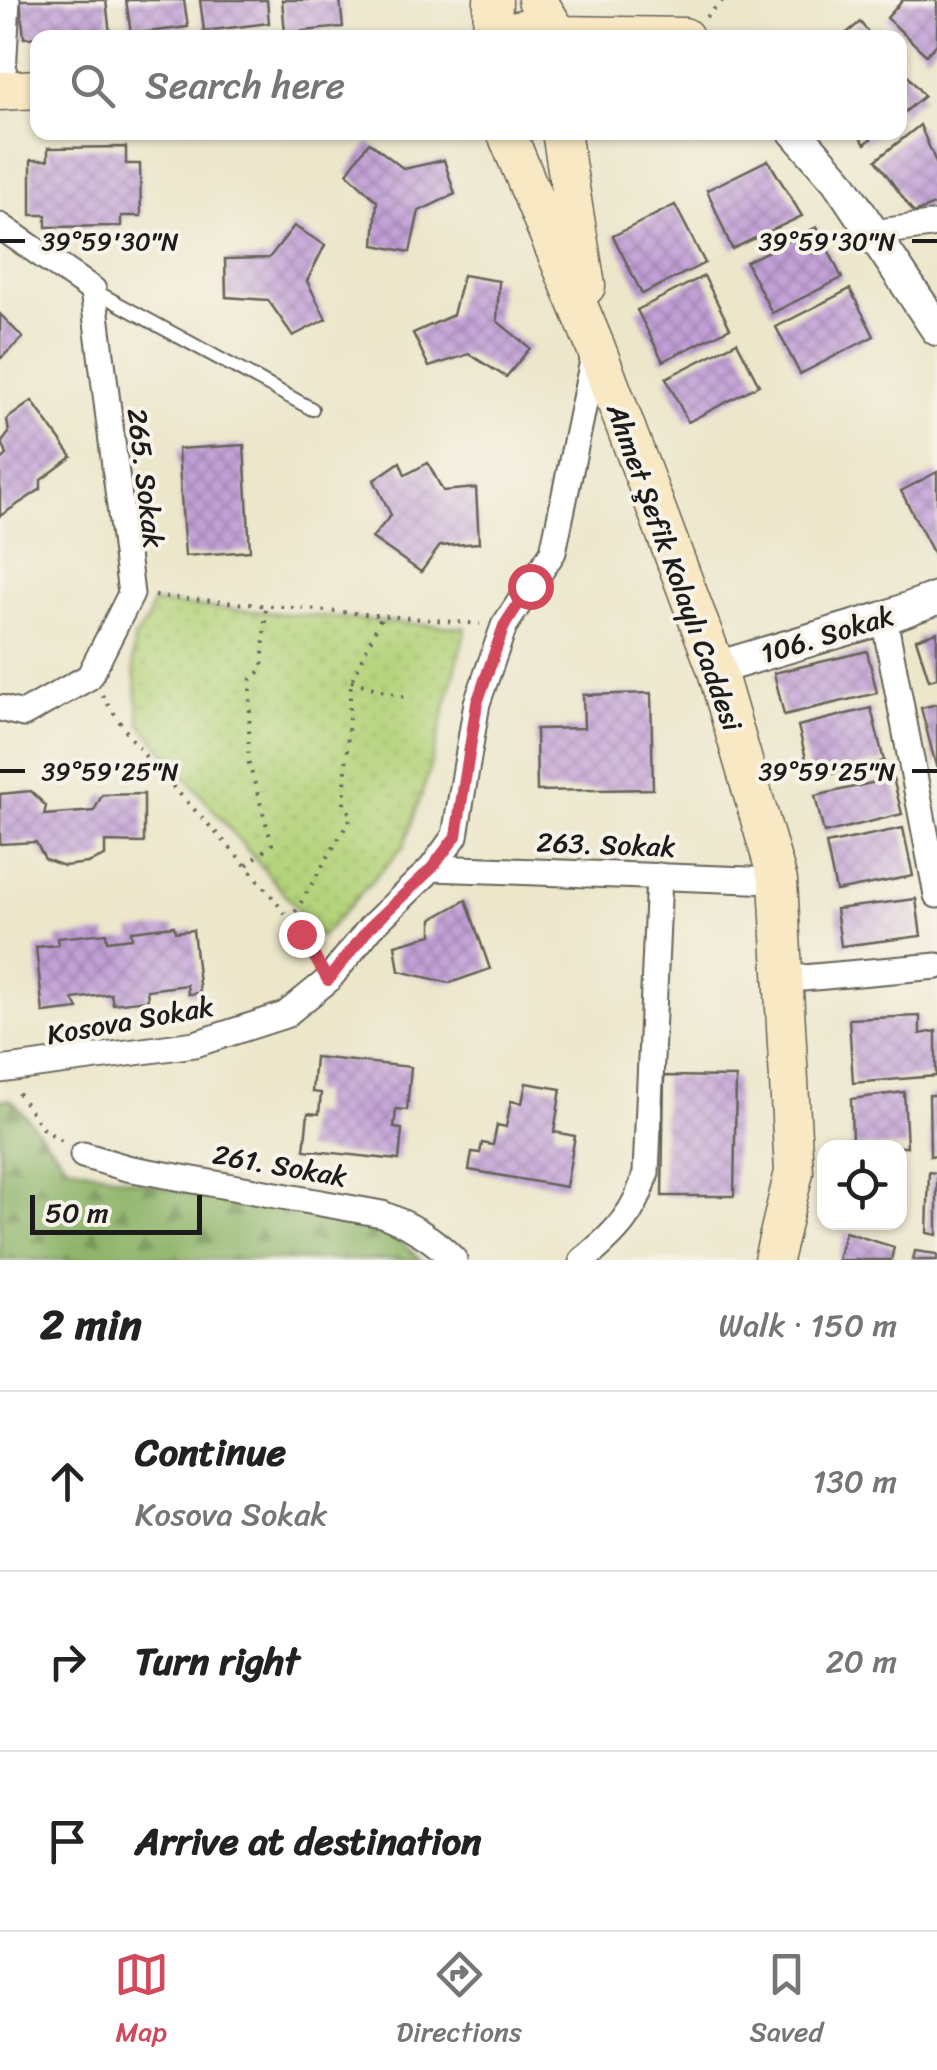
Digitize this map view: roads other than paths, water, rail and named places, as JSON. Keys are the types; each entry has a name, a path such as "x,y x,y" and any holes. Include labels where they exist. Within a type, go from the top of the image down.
{"main road":[{"path":"492,30 493,0"},
{"path":"537,0 556,30"},
{"path":"519,30 546,30"},
{"path":"509,140 596,348"},
{"path":"563,140 596,348"},
{"name":"Ahmet Şefik Kolaylı Caddesi","path":"596,348 716,668 778,881 794,1172 773,1260"}],"street":[{"path":"7,0 13,90"},
{"path":"802,140 838,180 937,328"},
{"path":"873,233 937,224"},
{"path":"0,226 93,290"},
{"name":"265. Sokak","path":"0,708 23,714 89,676 131,594 93,290"},
{"name":"Kosova Sokak","path":"5,1070 195,1044 285,1015 328,980 370,927 432,868 456,836 477,703 504,626 553,552 596,348"},
{"name":"106. Sokak","path":"716,668 884,618 937,598"},
{"path":"884,618 937,895"},
{"name":"263. Sokak","path":"432,868 778,881"},
{"path":"583,1260 605,1244 628,1218 646,1173 659,876"},
{"path":"782,980 937,966"},
{"name":"261. Sokak","path":"82,1155 127,1168 382,1214 440,1245 454,1260"}],"lane":[{"path":"93,290 312,408"}]}
